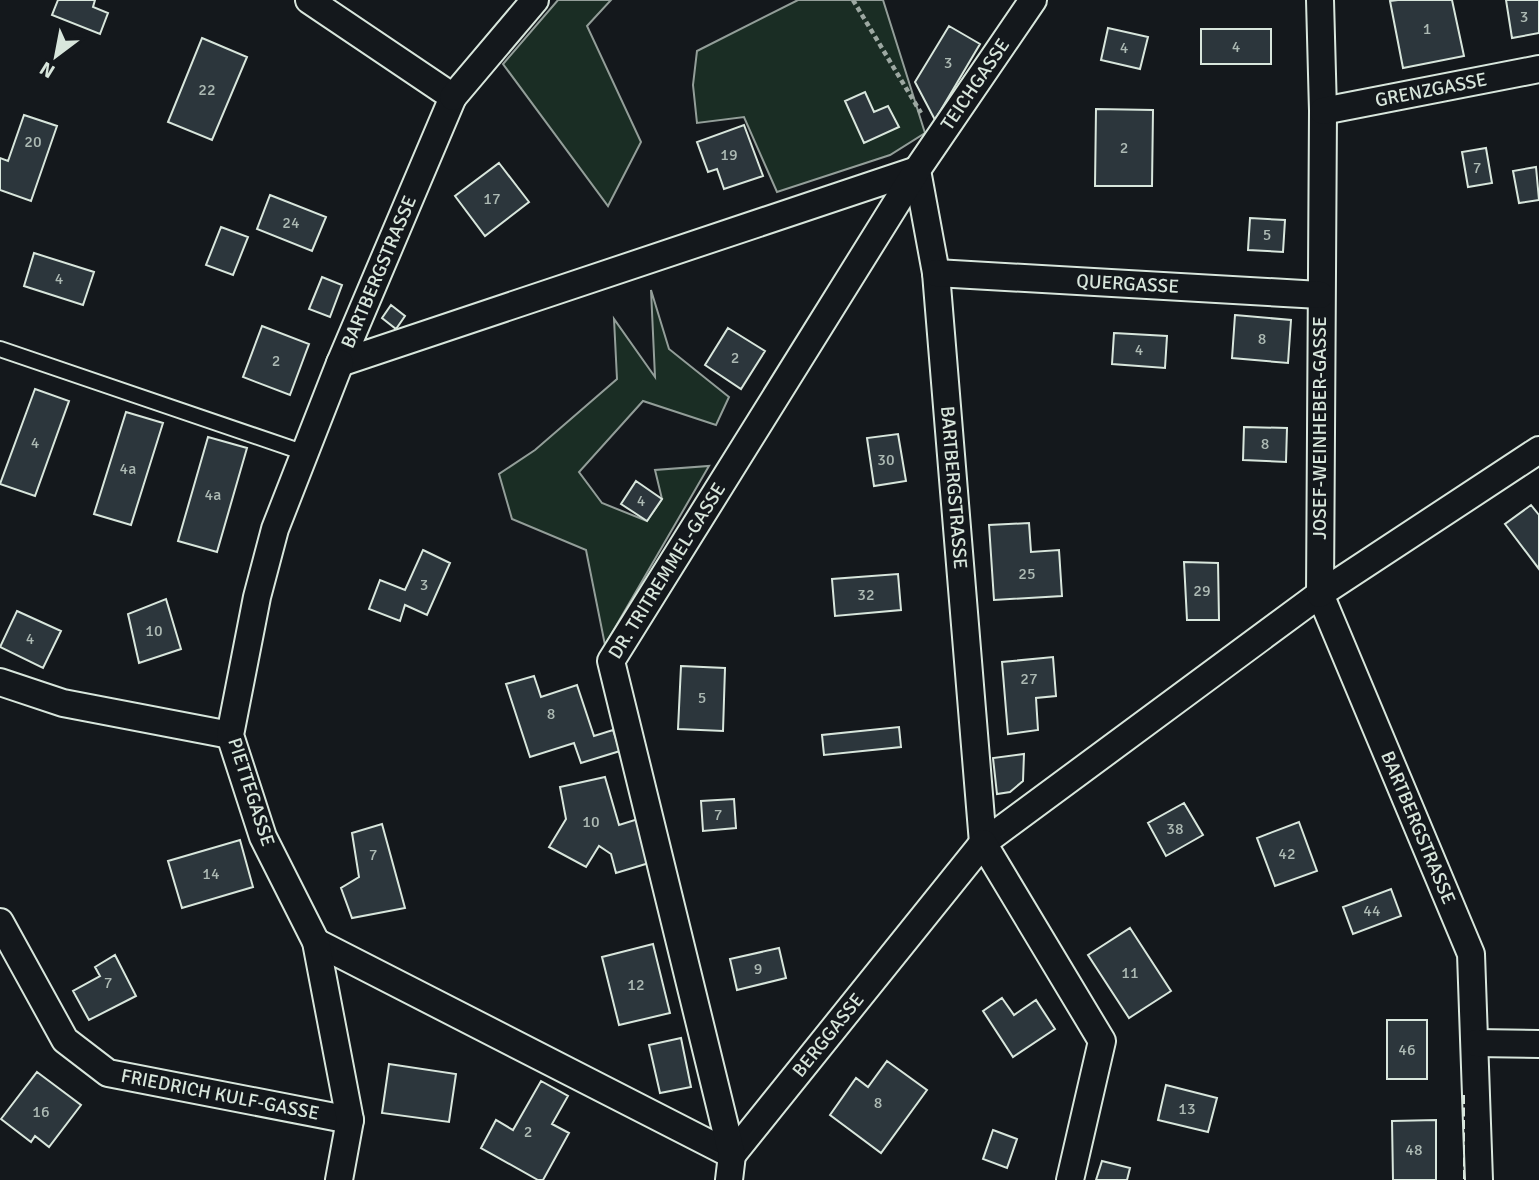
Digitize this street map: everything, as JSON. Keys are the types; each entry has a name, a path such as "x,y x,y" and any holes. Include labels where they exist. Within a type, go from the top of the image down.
{"street":[{"path":"309,0 453,97"},
{"name":"BARTBERGSTRASSE","path":"340,363 453,97 535,0"},
{"name":"TEICHGASSE","path":"917,170 1033,0"},
{"name":"JOSEF-WEINHEBER-GASSE","path":"1320,0 1323,111 1320,594"},
{"name":"GRENZGASSE","path":"1323,111 1539,69"},
{"name":"BARTBERGSTRASSE","path":"340,363 917,170 936,273 983,843"},
{"name":"DR. TRITREMMEL-GASSE","path":"731,1167 611,661 917,170"},
{"name":"QUERGASSE","path":"936,273 1320,295"},
{"name":"PIETTEGASSE","path":"339,1180 350,1120 316,942 263,837 230,735 263,574 275,529 340,363"},
{"path":"1070,1180 1102,1041 983,843 1320,594 1539,450"},
{"name":"BARTBERGSTRASSE","path":"1320,594 1471,954 1479,1180"},
{"path":"0,682 63,702 230,735"},
{"name":"BERGGASSE","path":"731,1167 983,843"},
{"name":"FRIEDRICH KULF-GASSE","path":"0,922 65,1040 108,1073 350,1120"},
{"path":"316,942 731,1167"},
{"path":"1476,1043 1539,1044"}],"lane":[{"path":"0,349 305,453"}],"path":[{"path":"853,0 937,140"}],"green space":[{"path":"558,0 611,0 587,26 641,142 608,206 503,64"},
{"path":"798,0 883,0 925,133 890,155 777,192 744,117 697,123 693,85 697,51"},
{"path":"651,290 669,349 729,397 716,425 643,401 579,472 602,503 647,521 662,499 655,470 709,466 605,645 586,550 512,519 499,474 535,450 617,379 614,319 655,377"}],"building":[{"path":"58,0 95,0 93,7 108,13 100,34 52,15"},
{"path":"1452,0 1464,56 1403,68 1390,1"},
{"path":"1506,0 1539,0 1539,33 1512,38"},
{"path":"949,26 980,44 935,120 915,82"},
{"path":"1108,28 1148,37 1140,69 1101,60"},
{"path":"1201,29 1271,29 1271,64 1201,64"},
{"path":"202,38 247,57 212,140 168,122"},
{"path":"865,92 874,112 888,106 899,127 864,143 845,101"},
{"path":"1096,109 1153,110 1152,186 1095,186"},
{"path":"24,115 57,126 31,201 0,190 0,158 8,161"},
{"path":"744,125 763,176 724,189 717,169 708,172 697,142"},
{"path":"1486,148 1492,183 1468,187 1462,152"},
{"path":"499,163 529,202 485,236 455,196"},
{"path":"1536,167 1539,200 1519,203 1513,171"},
{"path":"270,195 326,217 312,251 257,229"},
{"path":"1250,218 1285,220 1283,252 1248,250"},
{"path":"221,227 248,237 233,275 206,265"},
{"path":"34,253 94,272 83,305 24,286"},
{"path":"322,277 342,285 330,317 309,309"},
{"path":"391,305 405,316 396,329 382,318"},
{"path":"1235,315 1291,320 1288,363 1232,358"},
{"path":"262,326 309,344 290,395 243,377"},
{"path":"728,328 765,351 741,389 705,365"},
{"path":"1114,333 1167,336 1165,368 1112,364"},
{"path":"35,389 69,401 35,496 0,484"},
{"path":"126,412 163,423 131,525 94,514"},
{"path":"1244,427 1287,428 1286,462 1243,460"},
{"path":"898,434 906,481 874,486 867,438"},
{"path":"208,437 247,448 217,552 178,541"},
{"path":"636,481 662,499 647,521 621,504"},
{"path":"1531,505 1539,515 1539,569 1505,524"},
{"path":"1029,523 1031,552 1059,550 1062,596 994,600 989,525"},
{"path":"423,550 450,563 427,615 405,605 400,621 369,609 380,580 405,590"},
{"path":"1184,562 1218,563 1219,620 1187,620"},
{"path":"898,574 901,610 835,616 832,579"},
{"path":"166,599 181,649 139,663 128,614"},
{"path":"17,611 61,631 43,668 0,647"},
{"path":"1053,657 1056,696 1036,698 1038,730 1008,734 1002,662"},
{"path":"681,666 725,668 723,731 678,729"},
{"path":"534,676 541,697 577,685 594,736 613,730 620,751 581,763 574,743 530,757 506,684"},
{"path":"899,727 901,747 824,755 822,735"},
{"path":"1024,754 1023,781 1010,792 997,794 993,758"},
{"path":"605,777 619,825 638,819 649,863 616,873 611,854 599,846 586,867 549,847 566,819 560,787"},
{"path":"734,799 736,828 703,831 701,801"},
{"path":"1184,803 1203,835 1166,856 1148,823"},
{"path":"1299,822 1317,871 1275,886 1257,838"},
{"path":"382,824 405,908 352,918 341,888 359,877 352,833"},
{"path":"240,840 253,887 182,908 168,861"},
{"path":"1391,889 1401,916 1353,934 1343,907"},
{"path":"1130,928 1171,991 1129,1018 1088,955"},
{"path":"653,944 670,1013 619,1025 602,957"},
{"path":"779,948 786,978 737,990 730,959"},
{"path":"115,955 136,996 89,1020 73,991 100,976 95,967"},
{"path":"1002,998 1014,1015 1036,1000 1055,1029 1013,1057 983,1011"},
{"path":"1387,1020 1427,1020 1427,1079 1387,1079"},
{"path":"681,1038 691,1087 660,1093 649,1045"},
{"path":"887,1061 927,1090 881,1153 830,1115 856,1078 868,1087"},
{"path":"389,1064 456,1074 449,1122 382,1113"},
{"path":"37,1072 81,1105 49,1147 35,1136 31,1142 1,1119"},
{"path":"541,1081 568,1096 552,1124 569,1133 543,1180 538,1180 481,1148 496,1120 513,1130"},
{"path":"1166,1085 1217,1098 1208,1132 1158,1120"},
{"path":"1436,1120 1436,1180 1393,1180 1392,1121"},
{"path":"993,1130 1017,1139 1007,1168 983,1159"},
{"path":"1102,1161 1130,1168 1127,1180 1096,1180"}],"fence":[{"path":"1464,1095 1464,1180"}]}
